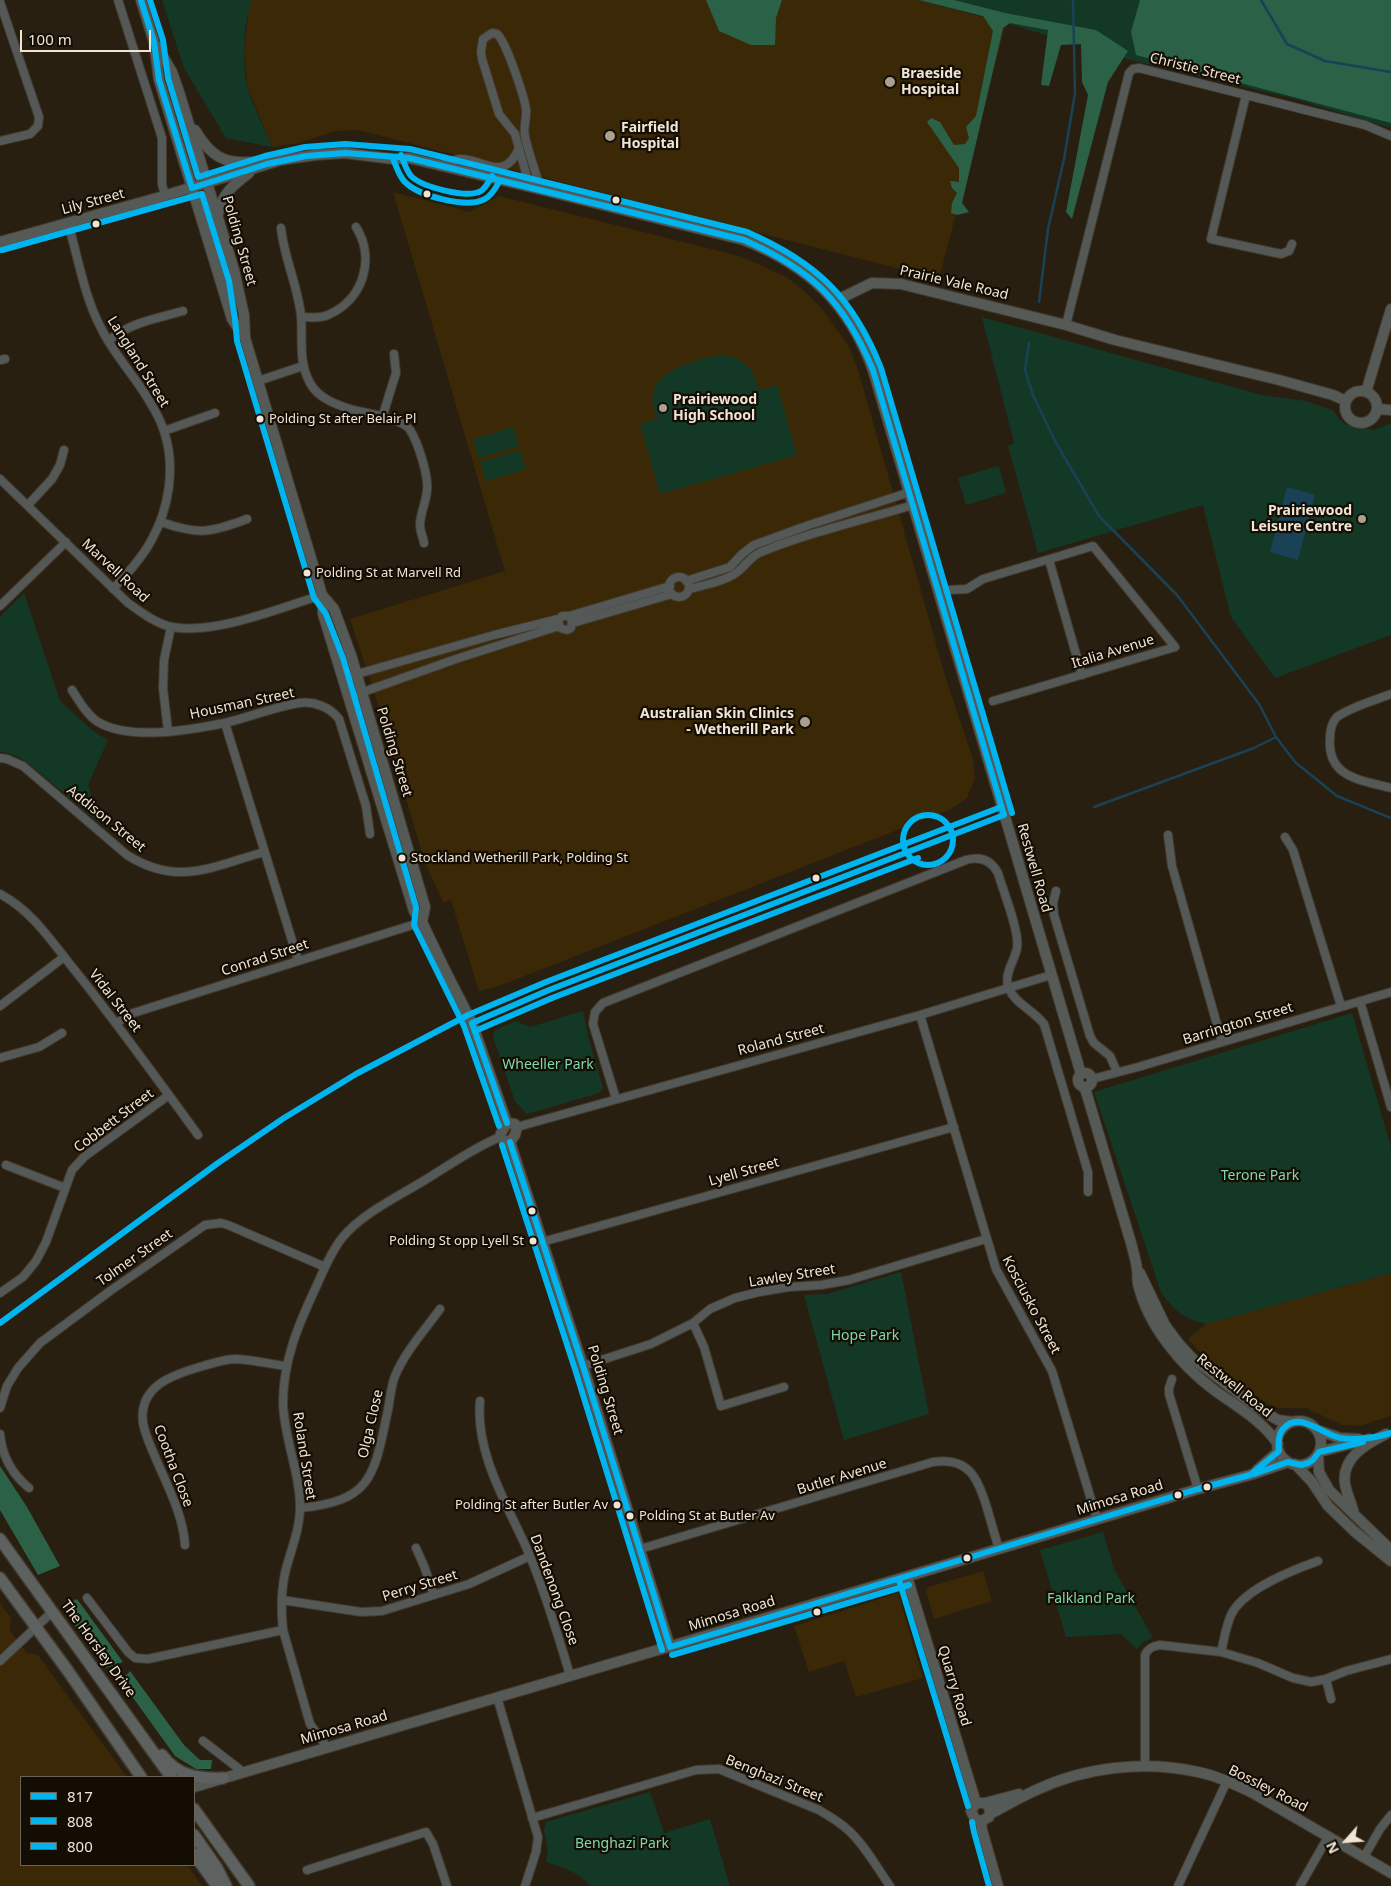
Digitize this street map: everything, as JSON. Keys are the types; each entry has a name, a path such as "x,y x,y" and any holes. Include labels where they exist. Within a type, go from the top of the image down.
{"main road":[{"name":"Polding Street","path":"141,0 154,42 159,80 232,319 245,338"},
{"name":"Polding Street","path":"154,42 172,72 218,215 234,270 244,315 245,338 322,595 323,614 414,911 422,922 472,1023 512,1125"},
{"path":"186,114 210,152 217,157 237,162 281,160 345,153 393,159 409,158 744,240 769,250 796,266 836,301"},
{"path":"192,188 281,160"},
{"path":"218,215 222,200 226,194 253,169"},
{"name":"Lily Street","path":"0,242 192,188"},
{"name":"Prairie Vale Road","path":"836,301 865,285 889,282 921,288 1066,325 1115,340 1287,382 1333,395 1346,401"},
{"name":"Restwell Road","path":"836,301 868,357 910,492 1081,1074"},
{"path":"1366,392 1391,308"},
{"path":"1361,391 1366,392 1373,397 1377,409 1369,420 1361,423 1356,422 1348,416 1346,401 1352,394 1361,391"},
{"path":"1377,409 1391,410"},
{"name":"Polding Street","path":"322,595 334,609 357,674 425,906 422,922"},
{"path":"1087,1073 1092,1078 1090,1086 1085,1088 1080,1086 1078,1078 1081,1074 1087,1073"},
{"name":"Restwell Road","path":"1085,1088 1138,1269 1165,1325 1192,1358 1259,1409 1278,1420 1292,1422"},
{"path":"505,1140 515,1136 512,1125"},
{"name":"Polding Street","path":"505,1140 542,1242 583,1366 670,1647"},
{"name":"Restwell Road","path":"1138,1269 1137,1282 1142,1297 1158,1330 1172,1349 1196,1376 1268,1430 1278,1448"},
{"path":"1370,1439 1340,1438 1317,1430 1306,1422 1292,1422 1282,1430 1278,1437 1278,1448 1312,1482 1333,1510 1354,1531 1391,1561"},
{"path":"1317,1430 1321,1443 1318,1454 1319,1472 1323,1481 1329,1490 1391,1550"},
{"path":"1291,1463 1308,1463 1318,1454 1389,1433"},
{"path":"1355,1516 1345,1483 1346,1470 1352,1458 1365,1446 1389,1433"},
{"name":"Mimosa Road","path":"1250,1475 1278,1448"},
{"name":"Mimosa Road","path":"195,1788 570,1675 1291,1463"},
{"name":"The Horsley Drive","path":"0,1539 170,1776"},
{"name":"Quarry Road","path":"907,1577 980,1803"},
{"path":"0,1578 108,1726 140,1776"},
{"path":"114,1699 147,1733 167,1761 184,1774 191,1776"},
{"name":"Bossley Road","path":"980,1803 1034,1790 1083,1774 1144,1765 1173,1767 1200,1772 1251,1792 1391,1872"},
{"path":"195,1777 206,1779 223,1778"},
{"name":"Bossley Road","path":"990,1814 1034,1790"},
{"path":"980,1803 990,1808 990,1814 987,1819 981,1821 975,1819 971,1814 971,1807 980,1803"},
{"path":"195,1810 249,1886"},
{"path":"981,1821 998,1886"},
{"path":"195,1836 217,1868 226,1886"},
{"path":"195,1855 217,1886"}],"street":[{"path":"118,0 162,138 162,184 165,195"},
{"path":"0,2 39,116 38,126 30,134 0,141"},
{"path":"528,186 519,148 512,129 503,121 499,114 482,59 483,38 492,33 497,34 504,42 523,98 526,110 525,138 539,189"},
{"name":"Christie Street","path":"1066,325 1129,73 1133,69 1139,68 1365,125 1391,136"},
{"path":"1246,95 1211,239 1281,254 1289,251 1292,244"},
{"path":"438,166 462,159 491,167 500,167 514,157 519,148"},
{"name":"Langland Street","path":"68,223 90,302 101,329 150,403 164,430 170,457 169,487 161,522 138,560 113,589"},
{"path":"301,317 317,318 328,315 344,304 355,293 362,280 366,266 364,239 356,227"},
{"path":"281,228 282,242 295,281 301,317 303,366 310,384 317,393 329,401 349,409 400,422 409,427 414,437 426,477 427,490 420,524 424,543"},
{"path":"108,340 121,330 135,324 183,312"},
{"path":"382,418 396,373 394,354"},
{"path":"258,381 303,366"},
{"path":"164,430 215,413"},
{"path":"28,505 52,479 60,466 64,450"},
{"name":"Marvell Road","path":"0,479 128,603 147,616 170,627 195,628 217,626 322,595"},
{"path":"687,585 730,567 754,545 910,492"},
{"path":"687,585 730,577 738,572 750,558 758,554 800,539 913,505"},
{"path":"161,522 182,529 200,532 218,530 247,519"},
{"path":"0,606 66,542"},
{"name":"Italia Avenue","path":"993,702 1174,647 1093,546 1049,560"},
{"path":"939,593 949,590 967,589 982,579 1049,560 1082,675"},
{"path":"677,578 683,579 687,585 686,594 681,597 671,590 671,582 677,578"},
{"path":"349,697 558,623 562,616 571,620 671,590"},
{"path":"558,623 562,629 566,630 571,628 571,620"},
{"path":"343,678 462,644 558,623"},
{"path":"168,731 163,688 170,627"},
{"path":"462,644 466,656"},
{"name":"Housman Street","path":"72,690 84,708 96,721 114,730 137,733 168,731 225,723 299,703 312,703 334,712 339,719 366,806 370,834"},
{"path":"1391,694 1336,718 1330,727 1329,742 1330,757 1335,766 1344,773 1391,788"},
{"path":"225,723 298,960"},
{"name":"Addison Street","path":"0,758 6,758 23,766 127,855 141,864 157,870 174,873 195,872 264,852"},
{"path":"1168,835 1172,866 1222,1042"},
{"path":"1285,837 1293,850 1341,1006"},
{"path":"616,1099 593,1024 595,1012 603,1003 966,860 983,859 992,864 998,873 1017,939 1016,951 1006,979 1008,988 1013,996 1038,1016 1044,1024 1088,1172 1088,1192"},
{"path":"1056,892 1053,903 1054,915 1090,1036 1094,1043 1110,1056 1117,1072"},
{"name":"Vidal Street","path":"0,894 20,907 37,922 117,1023 198,1135"},
{"name":"Conrad Street","path":"117,1023 130,1014 422,922"},
{"path":"0,1006 64,957"},
{"name":"Roland Street","path":"512,1125 616,1099 920,1015 1051,975"},
{"name":"Barrington Street","path":"1092,1078 1391,992"},
{"path":"1360,1001 1391,1107"},
{"name":"Kosciusko Street","path":"920,1015 996,1269 1052,1372 1098,1519"},
{"path":"0,1058 39,1047 62,1033"},
{"name":"Cobbett Street","path":"0,1293 23,1277 36,1261 46,1242 72,1170 84,1157 169,1095"},
{"name":"Lyell Street","path":"542,1242 954,1127"},
{"name":"Roland Street","path":"327,1747 310,1724 283,1630 282,1600 285,1575 300,1508 298,1482 286,1432 283,1405 286,1366 296,1331 335,1248 350,1229 477,1148 505,1140"},
{"path":"6,1165 65,1188"},
{"name":"Tolmer Street","path":"0,1408 7,1386 18,1368 40,1343 110,1291 205,1225 221,1223 232,1226 325,1267"},
{"name":"Lawley Street","path":"583,1366 651,1344 693,1323 710,1308 734,1298 790,1287 821,1285 849,1280 986,1239"},
{"name":"Olga Close","path":"300,1508 336,1503 362,1488 371,1475 383,1434 394,1377 440,1310"},
{"path":"693,1323 704,1347 722,1406 784,1387"},
{"name":"Cootha Close","path":"185,1545 184,1529 146,1437 142,1421 148,1396 159,1383 174,1374 224,1360 237,1359 286,1366"},
{"path":"1172,1379 1169,1388 1170,1394 1198,1489"},
{"name":"Dandenong Close","path":"480,1401 478,1418 480,1434 495,1477 530,1556 551,1610 570,1675"},
{"path":"0,1434 8,1463 17,1478 29,1488"},
{"name":"Butler Avenue","path":"640,1549 933,1462 946,1460 966,1468 980,1486 998,1549"},
{"path":"416,1548 434,1595"},
{"name":"Perry Street","path":"282,1600 361,1612 382,1611 468,1584 530,1556"},
{"path":"1221,1652 1231,1615 1239,1602 1294,1570 1318,1561"},
{"path":"87,1598 128,1652 135,1658 148,1659 283,1630"},
{"path":"0,1661 52,1612"},
{"path":"1144,1765 1146,1652 1154,1646 1160,1645 1221,1652 1258,1663 1293,1678 1311,1682 1391,1659"},
{"path":"1326,1679 1331,1699"},
{"path":"497,1698 538,1837 536,1852 525,1886"},
{"path":"204,1741 243,1772"},
{"name":"Benghazi Street","path":"532,1818 696,1770 720,1769 819,1810 833,1819 857,1839 890,1886"},
{"path":"1178,1886 1227,1781"},
{"path":"1364,1857 1380,1829 1391,1815"},
{"path":"307,1870 426,1832 433,1844 447,1886"},
{"path":"1300,1886 1328,1836"}],"shaded area":[{"name":"Fairfield Hospital","path":"252,0 919,0 1006,23 939,279 358,130 335,131 299,143 272,147 248,89 244,51 249,7"},
{"path":"393,192 470,212 499,196 743,257 786,277 803,290 823,310 848,345 857,366 946,679 973,759 975,778 967,798 951,809 499,986 479,991 451,900 443,902 425,863 378,704 350,619 505,571"},
{"path":"1391,1273 1391,1416 1359,1426 1342,1425 1306,1408 1278,1408 1266,1403 1206,1359 1188,1339 1206,1324"},
{"path":"983,1571 992,1601 934,1619 926,1591 928,1587"},
{"path":"898,1593 923,1678 856,1697 844,1661 809,1672 794,1626"},
{"path":"0,1603 11,1618 10,1631 27,1653 38,1655 126,1776 20,1776 20,1866 188,1866 202,1886 0,1886"}],"green space":[{"path":"162,0 252,0 245,32 244,56 246,79 253,103 272,147 226,138 184,68"},
{"path":"706,0 782,0 776,18 775,45 751,45 719,31"},
{"path":"919,0 1391,0 1391,128 1292,98 1127,59 999,21"},
{"path":"919,0 954,0 1005,13 1096,30 1128,51 1108,82 1072,219 1066,212 1088,95 1082,82 1081,44 1061,45 1049,86 1041,85 1048,30 1010,23 1003,28 962,203 969,212 957,215 951,213 952,203 957,193 952,188 950,181 959,182 959,168 927,122 931,118 940,122 954,145 965,144 969,138 966,127 976,116 993,31 983,16"},
{"path":"1140,0 1391,0 1391,123 1136,55 1131,32"},
{"path":"982,317 1261,395 1306,401 1332,410 1344,424 1374,430 1391,423 1391,635 1275,678 1231,617 1203,505 1038,553 1008,446 1014,443"},
{"path":"716,355 732,357 745,364 754,375 759,390 777,385 797,455 660,494 640,424 658,419 653,404 654,391 659,381 678,367"},
{"path":"513,427 519,446 479,458 473,439"},
{"path":"520,450 526,469 486,481 480,462"},
{"path":"999,466 1006,493 966,505 958,478"},
{"path":"24,593 60,701 93,731 108,740 88,785 99,819 97,821 28,763 17,756 0,751 0,617"},
{"name":"Wheeller Park","path":"583,1011 603,1088 599,1093 527,1114 515,1101 493,1037 495,1030 516,1021 530,1027"},
{"name":"Terone Park","path":"1352,1013 1391,1147 1391,1273 1206,1324 1185,1316 1170,1304 1161,1292 1094,1092"},
{"name":"Hope Park","path":"901,1272 929,1414 844,1440 804,1295 827,1294"},
{"path":"0,1466 27,1507 60,1566 38,1575 0,1510"},
{"name":"Falkland Park","path":"1103,1532 1114,1569 1153,1638 1143,1642 1137,1649 1121,1634 1066,1637 1040,1550"},
{"path":"77,1599 123,1662 106,1668 61,1606"},
{"path":"130,1671 184,1745 200,1760 212,1760 211,1769 196,1769 175,1756 121,1681"},
{"name":"Benghazi Park","path":"650,1792 664,1833 710,1819 730,1886 590,1886 576,1874 546,1862 548,1850 544,1830 546,1822"}],"water":[{"path":"1287,487 1315,495 1298,560 1270,552"}],"waterway":[{"path":"1039,302 1048,229 1064,159 1075,93 1073,0"},
{"path":"1261,0 1287,44 1325,61 1391,72"},
{"path":"1029,343 1025,370 1033,395 1055,441 1099,516 1177,595 1259,704 1276,737 1295,762 1337,796 1391,818"},
{"path":"1094,807 1254,748 1276,737"}],"transit line":[{"name":"817","path":"141,0 154,42 159,80 192,188 267,164 306,156 345,153 409,158 744,240 789,263 823,290 850,325 873,370 1004,815"},
{"name":"800","path":"150,0 163,40 168,78 198,177 265,156 305,147 345,144 410,149 747,232 793,256 812,269 829,285 858,321 881,368 1012,813"},
{"name":"800","path":"401,155 406,169 411,176 434,188 445,191 466,194 481,191 492,176"},
{"name":"817","path":"393,159 404,181 413,188 454,202 465,203 486,199 500,180"},
{"name":"808","path":"2,250 202,194 229,281 237,341 314,598 326,614 343,658 416,907 414,925 464,1026 499,1126"},
{"name":"800","path":"0,1323 218,1163 284,1118 356,1074 468,1015 546,982 1001,807"},
{"name":"808","path":"923,815 933,815 946,822 953,835 953,840 953,845 946,858 933,865 923,865 914,861 907,854 903,845 903,835 907,826 914,819 923,815"},
{"name":"817","path":"472,1023 549,990 1004,815"},
{"name":"808","path":"475,1031 552,998 918,858"},
{"name":"817","path":"472,1023 507,1123"},
{"name":"817","path":"510,1142 583,1366 670,1647"},
{"name":"808","path":"502,1145 575,1369 662,1650"},
{"name":"817","path":"670,1647 1250,1475 1279,1451 1280,1434 1289,1424 1303,1422 1333,1436 1347,1439 1366,1438 1391,1433"},
{"name":"817","path":"1254,1474 1288,1462 1301,1465 1308,1463 1319,1452 1363,1442"},
{"name":"808","path":"899,1580 968,1806"},
{"name":"808","path":"672,1655 909,1585"},
{"name":"808","path":"972,1822 989,1886"}],"place":[{"name":"Braeside Hospital","path":"890,82"},
{"name":"Fairfield Hospital","path":"610,136"},
{"name":"Prairiewood High School","path":"663,408"},
{"name":"Polding St after Belair Pl","path":"260,419"},
{"name":"Prairiewood Leisure Centre","path":"1362,519"},
{"name":"Polding St at Marvell Rd","path":"307,573"},
{"name":"Australian Skin Clinics - Wetherill Park","path":"805,722"},
{"name":"Stockland Wetherill Park, Polding St","path":"402,858"},
{"name":"Polding St opp Lyell St","path":"533,1241"},
{"name":"Polding St after Butler Av","path":"617,1505"},
{"name":"Polding St at Butler Av","path":"630,1516"}]}
